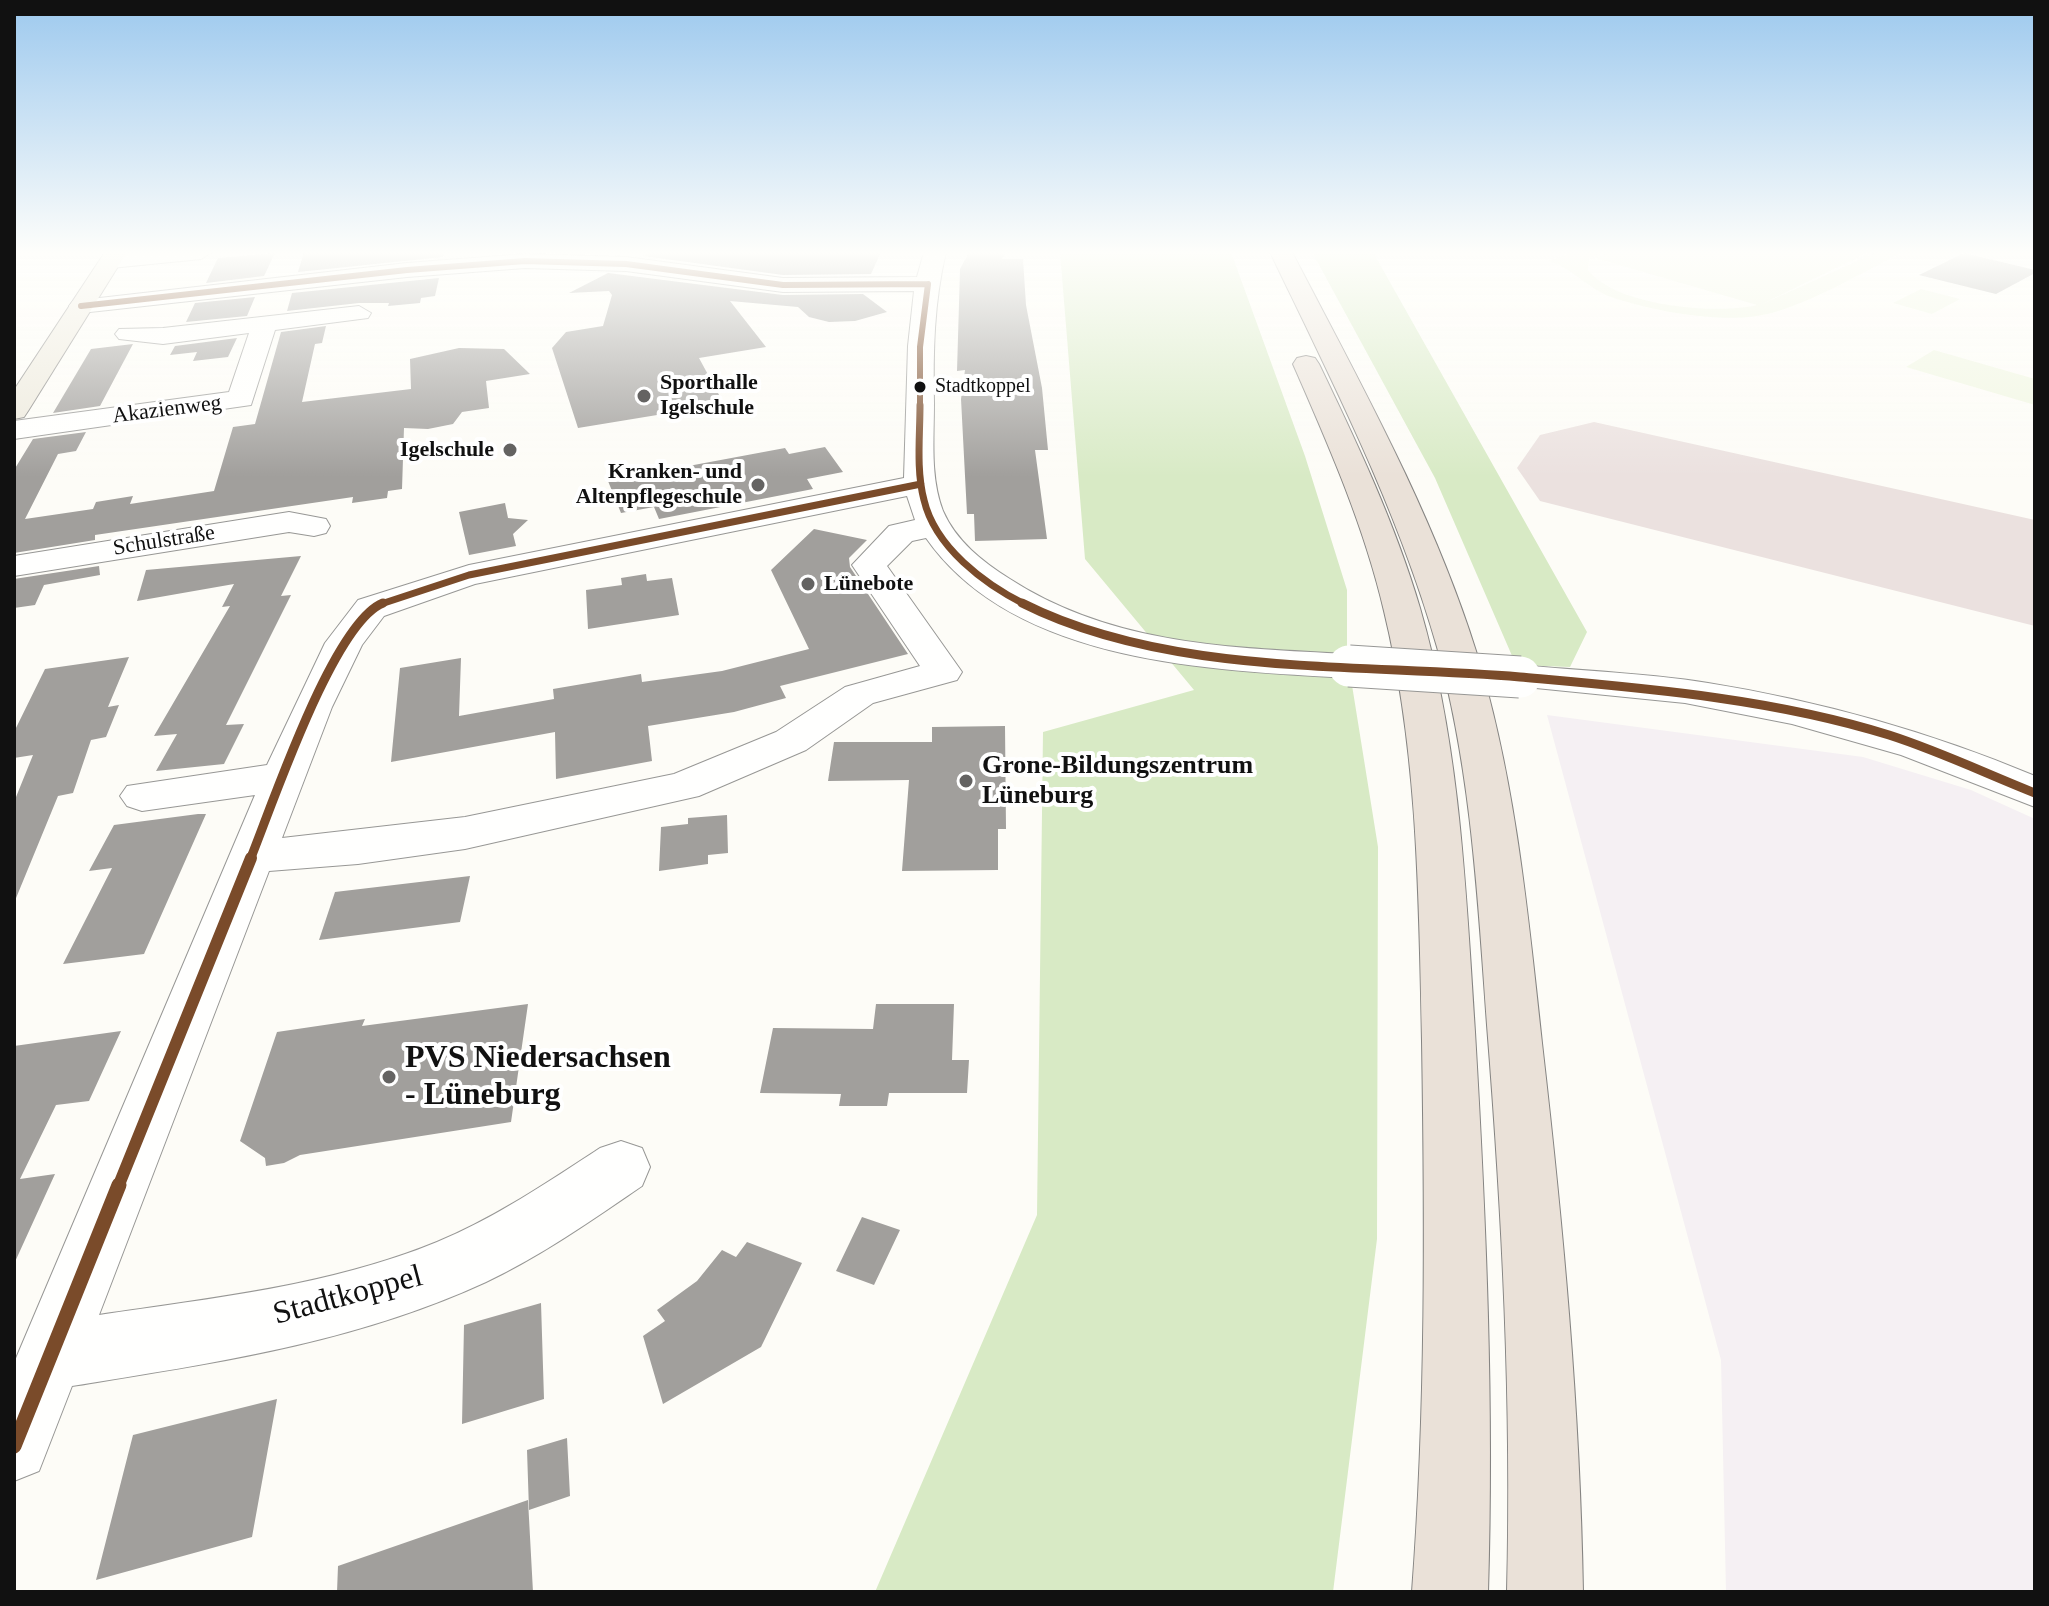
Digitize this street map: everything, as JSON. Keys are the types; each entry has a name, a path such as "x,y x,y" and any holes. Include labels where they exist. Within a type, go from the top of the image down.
{"highway":[{"path":"1288,327 1368,505 1411,644 1422,710 1443,901 1453,1174 1457,1489 1450,1592"},
{"path":"1319,327 1407,509 1454,642 1487,792 1502,898 1528,1180 1546,1520 1545,1592"}],"main road":[{"path":"14,411 68,327"}],"street":[{"path":"128,334 163,336 250,327"},
{"name":"Akazienweg","path":"14,430 241,399 261,327"},
{"path":"923,327 921,484 935,526 966,565 1017,601 1057,621 1131,644 1234,659 1520,677 1705,695 1796,711 1926,748 2035,793"},
{"path":"14,1446 312,707 344,643 371,608 469,575 921,484"},
{"name":"Schulstraße","path":"14,566 289,522 314,526"},
{"path":"253,856 358,848 511,825 684,786 791,741 859,695 943,672 869,565 901,533 935,526"},
{"path":"142,796 285,777"},
{"name":"Stadtkoppel","path":"50,1356 319,1310 441,1271 537,1223 621,1167"}],"shaded area":[{"path":"1547,715 1863,757 1971,790 2035,819 2035,1592 1726,1592 1721,1360"}],"green space":[{"path":"1066,327 1258,327 1305,456 1347,590 1347,654 1378,847 1377,1239 1333,1592 875,1592 1037,1215 1043,732 1194,690 1085,559"},
{"path":"1353,327 1415,327 1587,632 1570,667 1516,665 1435,478"},
{"path":"1934,350 2035,379 2035,405 1906,367"}],"building":[{"path":"326,327 322,343 315,344 302,402 411,389 410,359 459,348 504,349 530,374 486,381 489,408 462,412 453,424 428,429 404,428 402,489 388,491 387,498 352,503 353,497 95,535 95,540 14,553 14,470 33,439 86,432 76,451 58,454 25,519 93,509 96,502 133,496 130,504 214,491 233,427 255,424 281,332"},
{"path":"597,327 750,327 766,347 699,358 724,404 578,428 552,348 566,332"},
{"path":"958,327 1030,327 1042,388 1048,450 1035,450 1047,539 975,541 974,514 967,514 961,399 965,370 957,371"},
{"path":"237,338 228,357 193,361 197,352 170,355 175,346"},
{"path":"133,344 100,406 53,413 91,349"},
{"path":"825,447 843,472 807,479 813,489 659,519 654,507 621,513 608,481 785,448 789,454"},
{"path":"505,503 508,518 528,520 513,534 516,546 469,555 459,512"},
{"path":"814,529 867,540 849,558 850,567 908,654 780,686 786,698 734,712 648,726 652,761 556,779 555,732 391,762 400,668 461,658 459,716 554,699 553,689 641,674 642,682 722,671 809,649 771,570"},
{"path":"301,556 281,596 291,595 226,725 244,724 224,764 156,771 177,734 154,736 230,606 222,607 234,584 137,601 146,570"},
{"path":"99,566 100,575 44,585 35,605 14,608 14,579"},
{"path":"646,574 647,581 672,578 679,615 588,629 586,590 622,585 621,578"},
{"path":"129,657 108,707 119,705 106,737 91,740 73,793 58,796 14,903 14,802 33,755 14,758 14,732 45,669"},
{"path":"1005,726 1006,829 998,829 998,870 902,871 909,780 828,781 834,742 932,742 932,727"},
{"path":"206,814 144,954 63,964 112,868 89,871 114,825"},
{"path":"727,815 728,853 708,855 708,864 659,871 661,827 688,824 688,818"},
{"path":"470,876 460,922 319,940 335,892"},
{"name":"PVS Niedersachsen - Lüneburg","path":"528,1004 511,1122 300,1155 284,1163 266,1166 265,1158 240,1141 277,1032 365,1019 362,1026"},
{"path":"876,1004 954,1004 952,1060 969,1060 967,1093 889,1093 887,1106 839,1106 841,1094 760,1093 773,1028 873,1029"},
{"path":"121,1031 89,1101 56,1105 20,1179 55,1174 14,1264 14,1046"},
{"path":"862,1217 900,1230 874,1285 836,1271"},
{"path":"747,1242 802,1263 761,1347 663,1404 643,1336 665,1321 657,1310 697,1281 722,1250 736,1257"},
{"path":"541,1303 544,1399 462,1424 464,1325"},
{"path":"277,1399 252,1537 96,1580 133,1435"},
{"path":"567,1438 570,1496 529,1510 527,1450"},
{"path":"528,1500 533,1592 337,1592 338,1566"}],"runway":[{"path":"1594,468 2035,573"}],"transit line":[{"path":"923,327 920,472 924,502 947,546 966,565 1017,601 1057,621 1131,644 1189,655 1520,677 1747,702 1889,735 2035,793"},
{"path":"14,1446 312,707 344,643 371,608 469,575 921,484"}],"place":[{"name":"Stadtkoppel","path":"920,387"},
{"name":"Sporthalle Igelschule","path":"644,396"},
{"name":"Igelschule","path":"510,450"},
{"name":"Kranken- und Altenpflegeschule","path":"758,485"},
{"name":"Lünebote","path":"808,584"},
{"name":"Grone-Bildungszentrum Lüneburg","path":"966,781"},
{"name":"PVS Niedersachsen - Lüneburg","path":"389,1077"}]}
